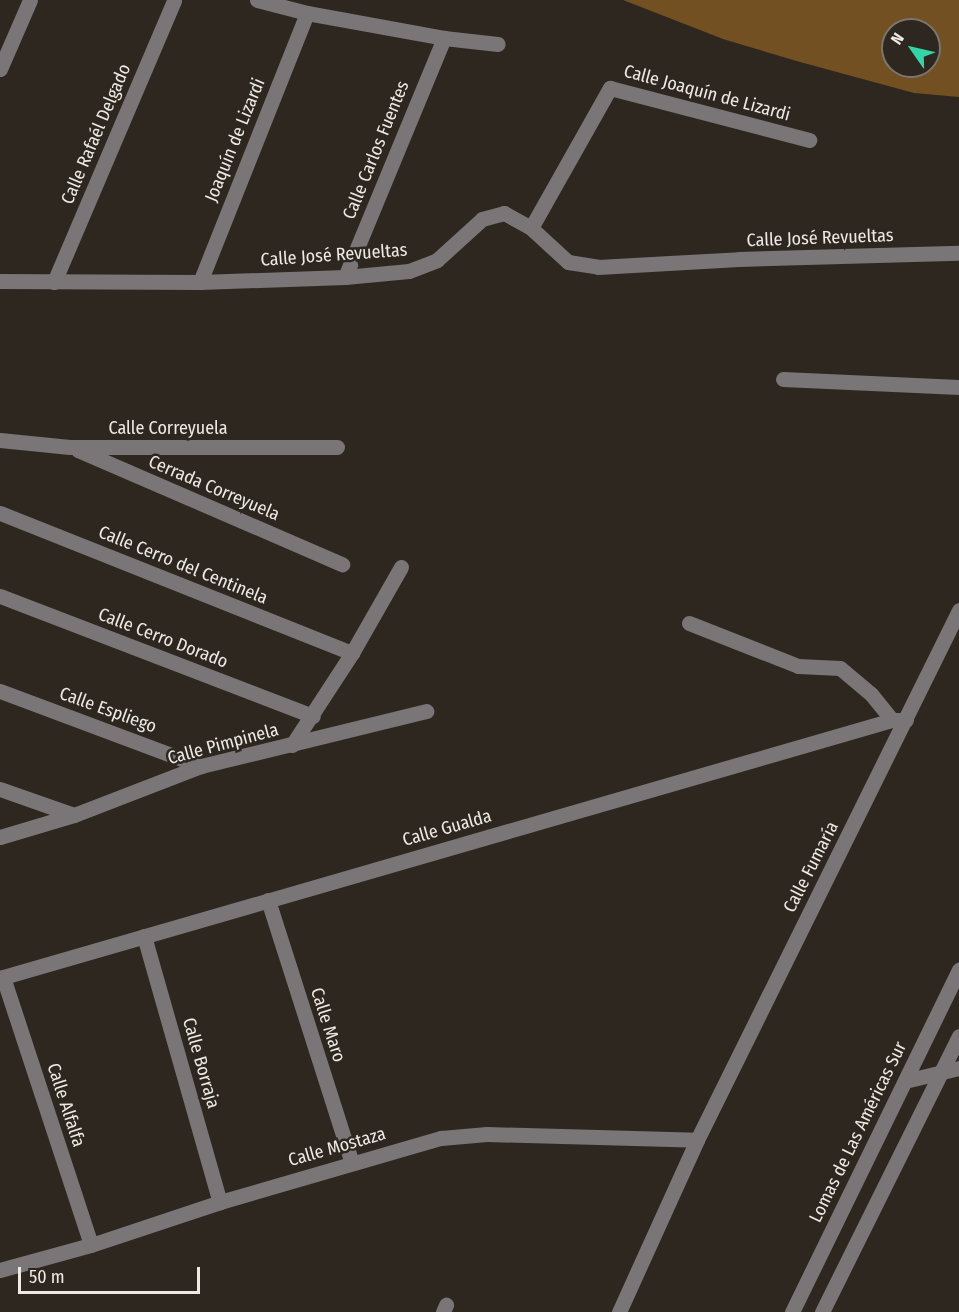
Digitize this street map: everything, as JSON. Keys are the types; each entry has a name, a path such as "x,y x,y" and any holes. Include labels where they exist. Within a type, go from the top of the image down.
{"street":[{"path":"0,69 30,0"},
{"name":"Calle Rafaél Delgado","path":"54,282 174,0"},
{"path":"257,0 307,13 444,38 498,44"},
{"name":"Joaquín de Lizardi","path":"200,282 307,13"},
{"name":"Calle Carlos Fuentes","path":"345,277 444,38"},
{"name":"Calle Joaquín de Lizardi","path":"531,228 610,88 809,140"},
{"name":"Calle José Revueltas","path":"0,281 200,282 345,277 409,271 437,260 482,219 504,213 531,228 568,262 598,267 959,253"},
{"path":"783,379 959,387"},
{"name":"Calle Correyuela","path":"0,440 70,447 337,447"},
{"name":"Cerrada Correyuela","path":"70,447 342,564"},
{"name":"Calle Cerro del Centinela","path":"0,513 352,653"},
{"path":"292,745 352,653 401,567"},
{"name":"Calle Cerro Dorado","path":"0,596 313,716"},
{"name":"Calle Fumaría","path":"619,1312 697,1140 899,720 959,610"},
{"path":"689,623 798,666 840,668 899,720"},
{"name":"Calle Espliego","path":"0,691 201,766"},
{"name":"Calle Pimpinela","path":"0,837 74,815 201,766 426,711"},
{"name":"Calle Gualda","path":"2,978 899,720"},
{"path":"0,789 74,815"},
{"name":"Calle Maro","path":"268,900 352,1163"},
{"name":"Calle Borraja","path":"144,936 220,1202"},
{"name":"Lomas de Las Américas Sur","path":"792,1312 959,970"},
{"name":"Calle Alfalfa","path":"2,978 92,1245"},
{"path":"822,1312 959,1036"},
{"name":"Lomas de Las Américas Sur","path":"905,1081 959,1068"},
{"name":"Calle Mostaza","path":"0,1270 92,1245 220,1202 441,1138 487,1134 697,1140"}],"shaded area":[{"path":"623,0 959,0 959,97 914,93 723,39"}]}
